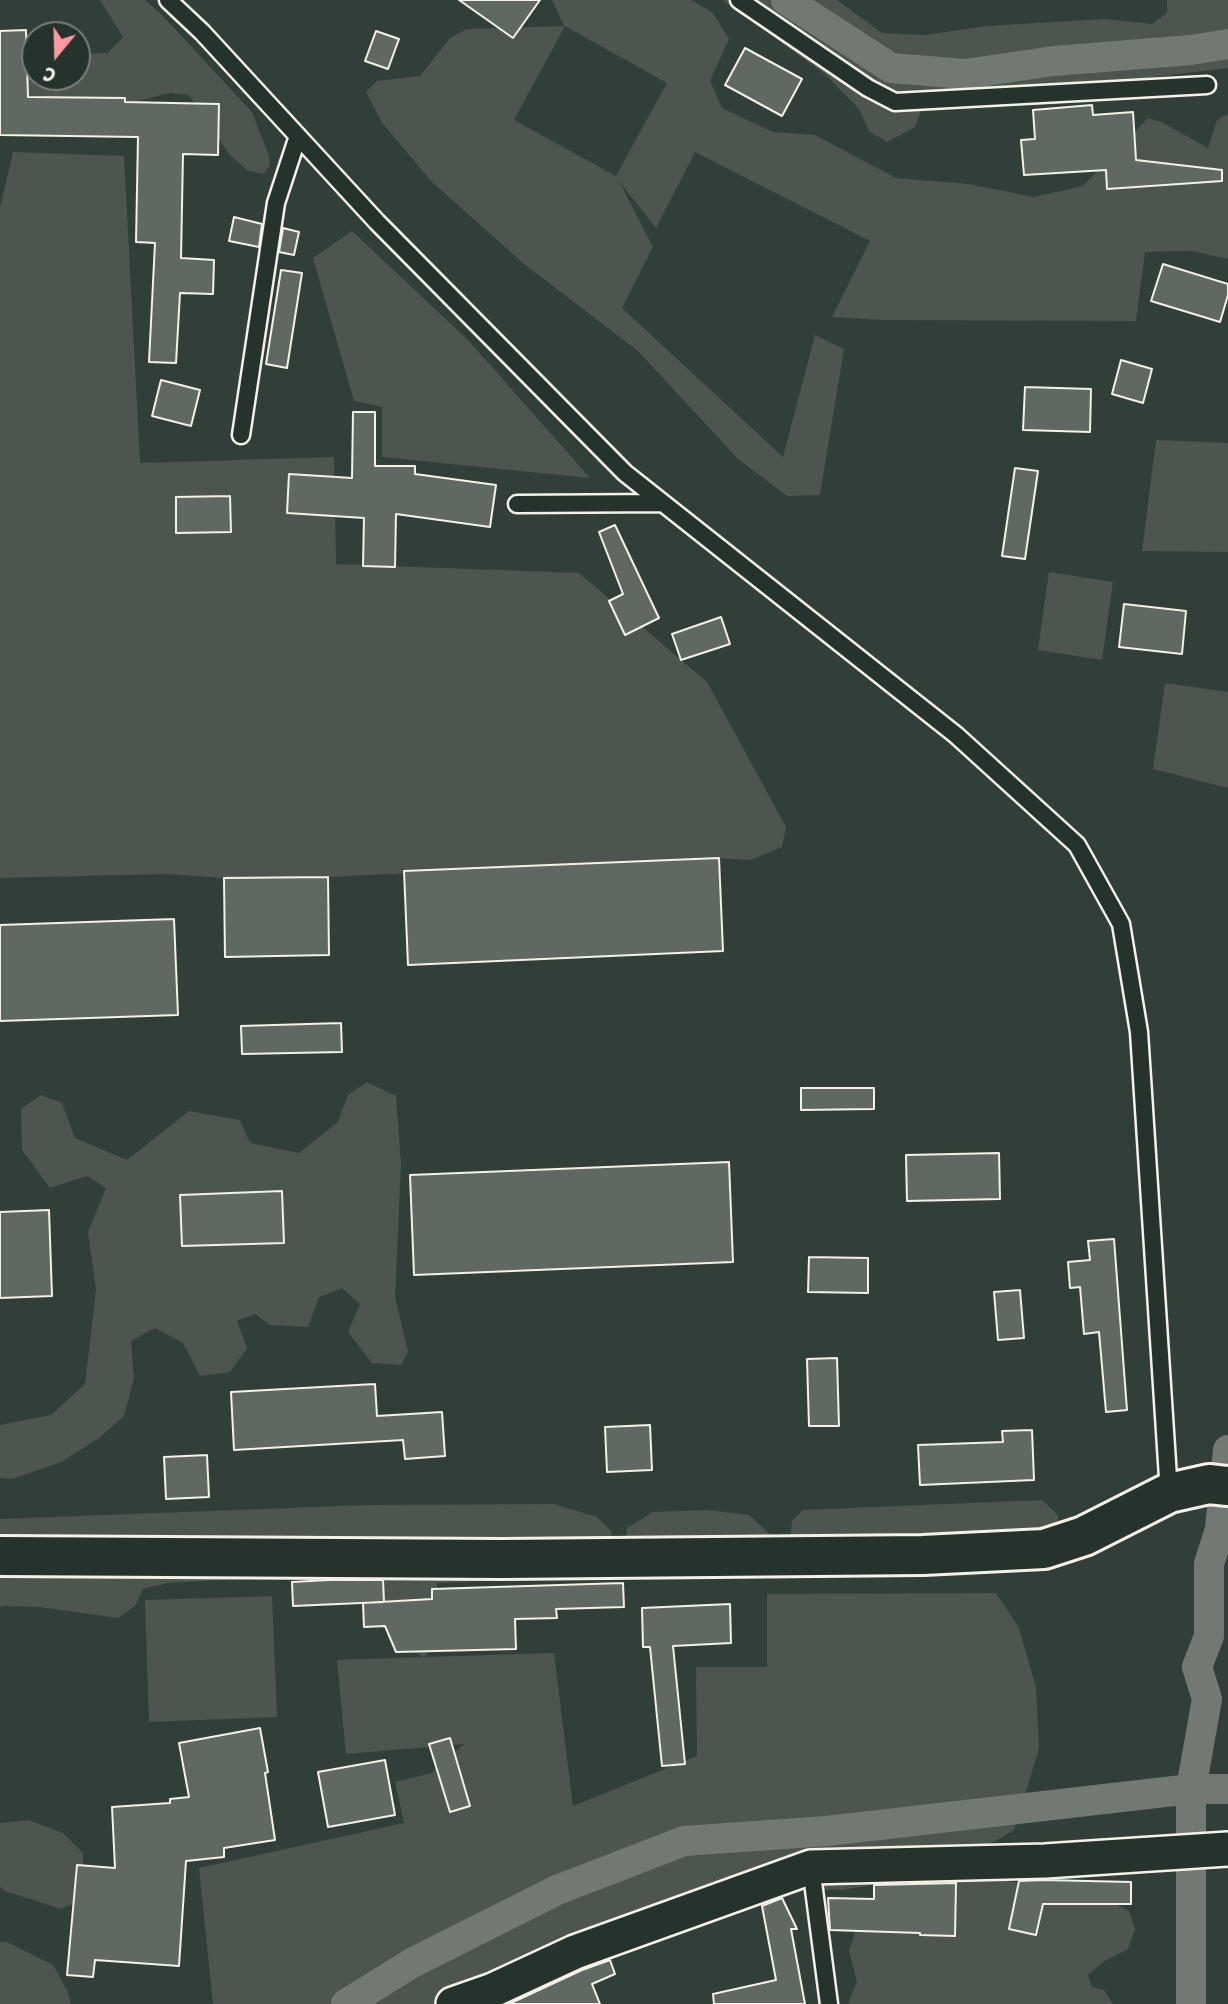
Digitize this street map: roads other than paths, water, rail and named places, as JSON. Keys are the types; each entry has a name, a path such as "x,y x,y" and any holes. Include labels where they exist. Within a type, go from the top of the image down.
{"street":[{"path":"0,1556 503,1559 923,1555 1044,1549 1084,1536 1169,1493 1218,1485"},
{"path":"453,2004 495,1997 575,1952 811,1867 1045,1861 1206,1850"}],"lane":[{"path":"167,0 202,32 386,232 615,464 956,735 1077,845 1121,924 1139,1032 1169,1493"},
{"path":"739,0 868,88 895,102 1208,85"},
{"path":"241,435 276,202 298,136"},
{"path":"517,504 662,503"},
{"path":"811,1867 829,2004"}],"waterway":[{"path":"786,0 891,68 965,74 1054,61 1191,50 1228,44"},
{"path":"1191,2004 1191,1789 1207,1699 1197,1667 1209,1636 1209,1564 1220,1529 1228,1450"},
{"path":"346,2004 412,1963 557,1890 684,1841 827,1831 1191,1789 1228,1789"}]}
